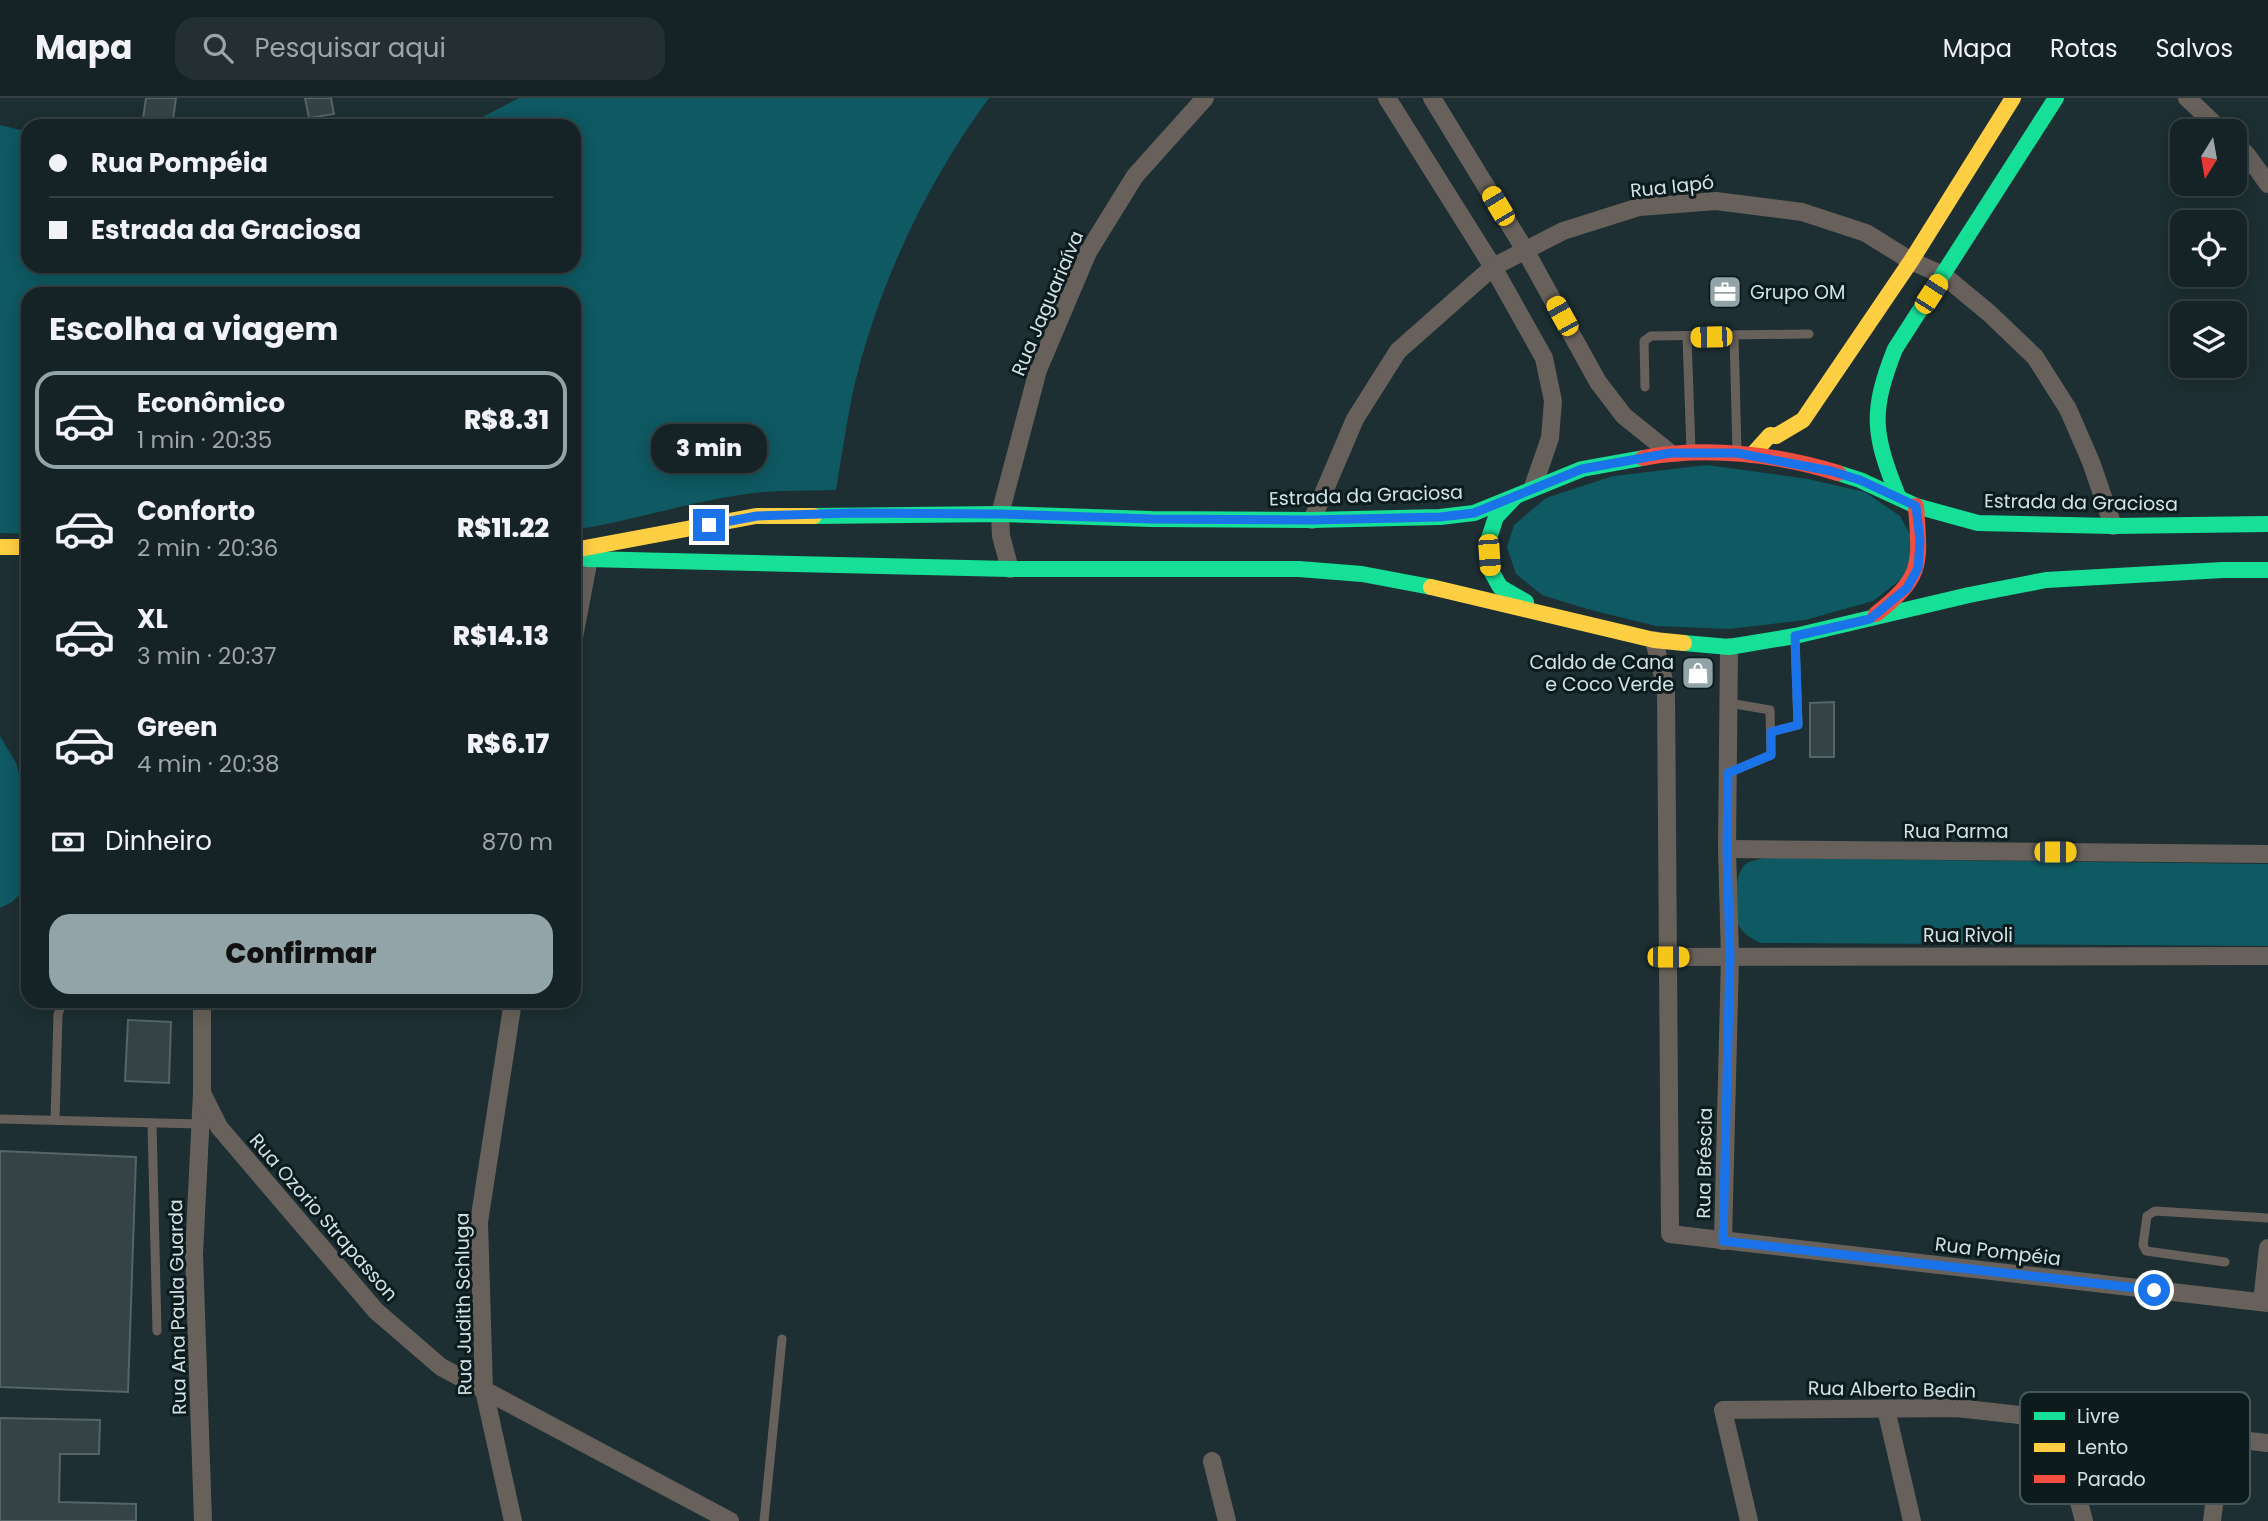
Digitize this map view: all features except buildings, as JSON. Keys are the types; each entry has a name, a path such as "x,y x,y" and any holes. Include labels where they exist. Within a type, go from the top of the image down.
{"main road":[{"path":"1745,454 1770,435 1776,436 1803,420 1911,261 2013,98"},
{"path":"1898,496 1876,432 1879,391 1895,349 2056,98"},
{"name":"Estrada da Graciosa","path":"582,554 757,516 1000,514 1312,520 1418,518 1474,513 1582,469 1670,453 1745,454 1831,471 1898,496 1916,506 1978,523 2113,526 2268,524"},
{"path":"1525,490 1496,517 1488,541 1490,569 1500,587 1552,616"},
{"path":"1870,619 1907,588 1918,568 1920,541 1916,506"},
{"path":"0,547 21,547"},
{"path":"582,554 1010,569 1299,569 1362,574 1435,588 1654,640 1729,647 1795,636 1969,595 2046,580 2268,570"}],"street":[{"name":"Rua Jaguariaíva","path":"1000,514 1038,370 1088,252 1135,176 1205,98"},
{"path":"1387,98 1493,267 1544,358 1553,401 1550,438 1525,490"},
{"path":"1432,98 1525,250 1598,382 1623,416 1670,453"},
{"path":"2187,98 2209,119"},
{"path":"2247,155 2268,184"},
{"name":"Rua Iapó","path":"1312,520 1355,419 1398,351 1493,267 1563,231 1639,207 1716,201 1802,212 1866,233 1911,261 1942,275 1989,313 2035,357 2068,409 2091,462 2113,526"},
{"path":"1000,514 1000,536 1010,569"},
{"name":"Rua Bréscia","path":"1654,640 1666,688 1670,1234 1723,1241 1730,957 1727,849 1729,647"},
{"name":"Rua Parma","path":"1727,849 2268,853"},
{"name":"Rua Rivoli","path":"1668,957 2268,956"},
{"name":"Rua Ozorio Strapasson","path":"202,1008 202,1093 219,1127 376,1311 441,1367 730,1521"},
{"name":"Rua Judith Schluga","path":"512,1008 479,1222 484,1390 513,1521"},
{"name":"Rua Ana Paula Guarda","path":"202,1093 194,1254 202,1521"},
{"name":"Rua Pompéia","path":"1723,1241 2265,1303"},
{"path":"2265,1303 2268,1248"},
{"name":"Rua Alberto Bedin","path":"1749,1521 1723,1410 1957,1408 2020,1415"},
{"path":"1886,1409 1912,1521"},
{"name":"Rua Alberto Bedin","path":"2250,1441 2268,1443"},
{"path":"1212,1461 1227,1521"},
{"path":"2080,1504 2084,1521"}],"lane":[{"path":"1645,387 1644,341 1651,336 1809,334"},
{"path":"1734,336 1745,454"},
{"path":"1687,337 1691,453"},
{"path":"1771,732 1798,725 1795,636"},
{"path":"1728,773 1771,755 1770,710 1729,703"},
{"path":"55,1120 60,1008"},
{"path":"0,1119 199,1124"},
{"path":"152,1123 157,1331"},
{"path":"2225,1262 2146,1251 2143,1245 2147,1216 2155,1211 2268,1218"},
{"path":"764,1521 782,1339"}],"shaded area":[{"path":"519,98 989,98 944,166 924,202 889,278 862,356 852,396 836,490 774,491 741,495 581,529 581,287 21,287 21,534 0,533 0,125 21,130 21,273 581,273 581,119 478,119"},
{"path":"1707,465 1808,479 1865,492 1900,516 1913,540 1908,574 1873,601 1805,620 1729,629 1656,626 1587,609 1542,595 1516,574 1507,547 1514,525 1546,498 1613,476"},
{"path":"0,736 16,763 21,780 21,893 0,908"},
{"path":"1763,858 2268,864 2268,946 1762,943 1747,935 1739,925 1735,916 1734,900 1743,867"}],"traffic: fast":[{"path":"1898,496 1883,456 1878,423 1881,390 1895,349 2056,98"},
{"path":"814,516 1000,514 1312,520 1440,517 1474,513 1582,469 1643,458"},
{"path":"1838,473 1860,480 1916,506 1978,523 2113,526 2268,524"},
{"path":"1515,497 1496,517 1488,541 1490,569 1500,587 1526,602"},
{"path":"587,559 1010,569 1299,569 1362,574 1431,587"},
{"path":"1684,643 1729,647 1795,636 1969,595 2046,580 2268,570"}],"traffic: slow":[{"path":"1752,455 1770,435 1776,436 1803,420 1911,261 2013,98"},
{"path":"581,549 756,516 814,516"},
{"path":"0,547 21,547"},
{"path":"1431,587 1654,640 1684,643"}],"traffic: jam":[{"path":"1643,458 1716,452 1791,461 1838,473"},
{"path":"1876,614 1903,589 1915,568 1918,556 1916,506"}],"place":[{"name":"Grupo OM","path":"1725,292"},
{"name":"Caldo de Cana e Coco Verde","path":"1698,673"}],"route":[{"path":"709,525 757,516 855,513 1151,519 1312,520 1440,517 1474,513 1582,469 1670,453 1752,455 1831,471 1898,496 1916,506 1920,541 1918,568 1907,588 1870,619 1795,636 1798,725 1771,732 1771,755 1728,773 1730,957 1723,1241 2154,1290"}]}
